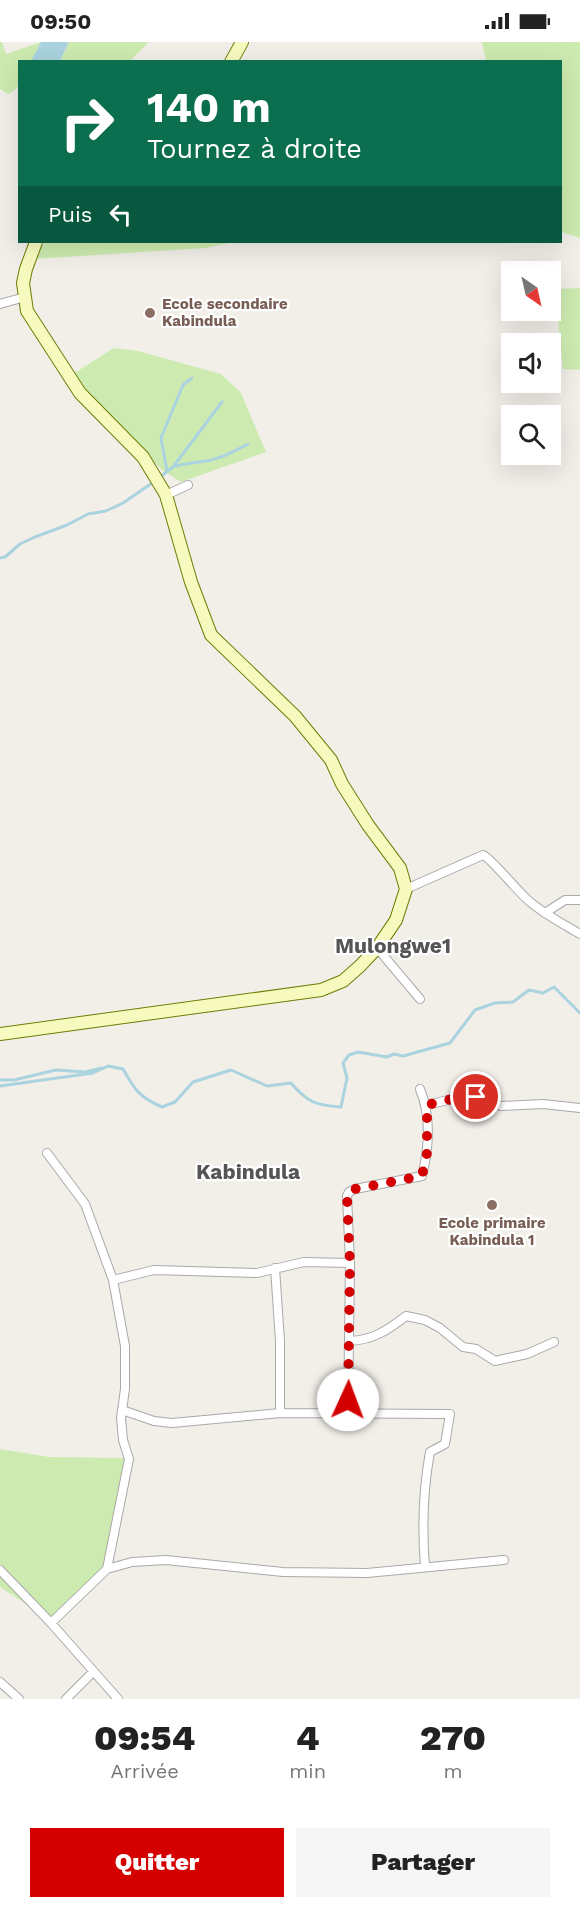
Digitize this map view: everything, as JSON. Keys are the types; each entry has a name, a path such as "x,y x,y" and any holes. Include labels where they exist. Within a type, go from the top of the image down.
{"street":[{"path":"232,60 242,42"},
{"path":"0,1034 321,990 343,981 377,948 396,920 406,889 400,868 368,825 342,784 331,760 295,716 211,635 191,582 166,495 143,457 80,393 27,311 23,283 36,243"},
{"path":"0,304 25,297"},
{"path":"166,495 188,485"},
{"path":"406,889 483,855 487,856 520,894 545,914 580,934"},
{"path":"545,914 566,900 580,900"},
{"path":"377,948 420,999"},
{"path":"348,1414 350,1263 347,1196 355,1189 422,1176 427,1153 427,1105 420,1089"},
{"path":"427,1105 452,1099 476,1097 501,1106 543,1104 580,1108"},
{"path":"47,1153 85,1204 113,1280 125,1346 122,1430 129,1459 107,1569"},
{"path":"113,1280 154,1270 222,1274 257,1273 304,1262 350,1263"},
{"path":"275,1268 280,1341 280,1413"},
{"path":"350,1341 360,1341 382,1334 406,1316 425,1320 440,1328 463,1347 476,1349 495,1360 527,1354 554,1342"},
{"path":"122,1410 154,1421 172,1422 280,1413 450,1414 445,1444 430,1452 424,1483 423,1542 426,1567"},
{"path":"51,1623 107,1569 132,1562 166,1560 284,1572 367,1574 504,1560"},
{"path":"0,1570 51,1623 118,1699"},
{"path":"66,1699 93,1672"},
{"path":"0,1682 20,1699"}],"green space":[{"path":"0,42 6,54 41,42 32,60 18,60 18,86 8,94 0,89"},
{"path":"69,42 149,42 131,60 61,60"},
{"path":"482,42 580,42 580,238 562,232 562,60 486,60"},
{"path":"44,243 230,243 205,248 34,259"},
{"path":"580,288 580,370 563,369 558,321 561,321 561,289"},
{"path":"114,348 138,351 221,374 241,393 266,452 181,482 162,470 68,377"},
{"path":"0,1449 49,1457 126,1458 106,1565 51,1620 0,1587"}],"water":[{"path":"41,42 69,42 60,60 32,60"}],"waterway":[{"path":"167,471 161,438 183,385 192,378"},
{"path":"160,477 173,467 222,402"},
{"path":"176,466 217,458 248,444"},
{"path":"0,558 35,537 88,514 106,511 123,503 155,481"},
{"path":"0,1086 93,1073 108,1066 123,1069 138,1092 162,1107 175,1102 193,1082 231,1070 267,1086 291,1083 302,1095 313,1102 341,1107 347,1078 343,1063 349,1055 358,1052 387,1057 394,1054 403,1056 450,1043 475,1010 495,1003 513,1002 529,990 543,993 554,987 580,1013"},
{"path":"0,1080 14,1080 56,1070 85,1072 102,1068"}],"place":[{"name":"Ecole secondaire Kabindula","path":"150,313"},
{"name":"Ecole primaire Kabindula 1","path":"492,1205"}],"district":[{"name":"Mulongwe1","path":"393,945"},
{"name":"Kabindula","path":"248,1171"}],"route":[{"path":"348,1400 350,1263 347,1196 355,1189 422,1176 427,1153 427,1105 452,1099 476,1097"}]}
